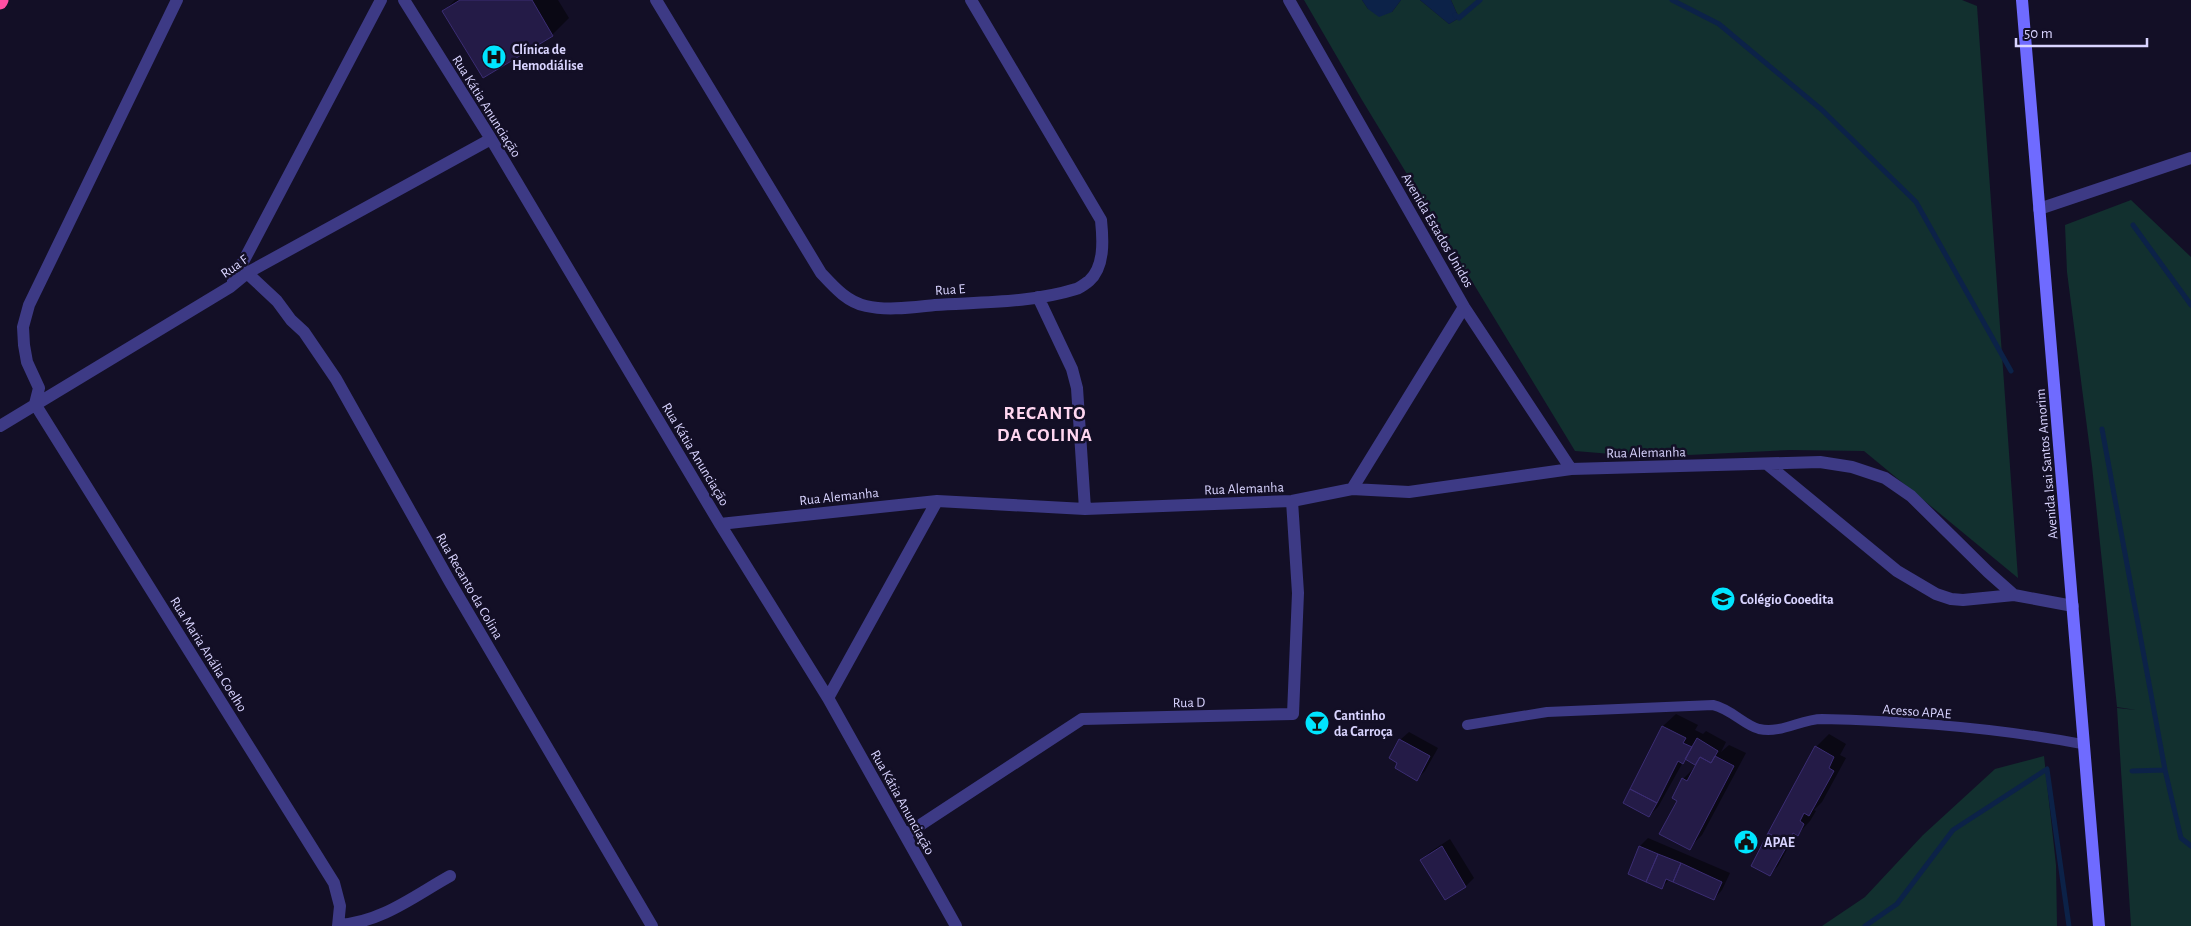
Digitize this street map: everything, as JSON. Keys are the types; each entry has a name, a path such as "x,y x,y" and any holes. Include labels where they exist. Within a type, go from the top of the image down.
{"main road":[{"name":"Avenida Isai Santos Amorim","path":"2022,0 2073,606 2082,744 2099,926"}],"street":[{"path":"35,404 39,388 27,362 24,345 23,328 29,305 177,0"},
{"path":"230,287 381,0"},
{"name":"Rua Kátia Anunciação","path":"404,0 491,139 720,524 828,698 956,926"},
{"name":"Rua E","path":"656,0 821,273 837,291 853,302 868,307 916,306 1038,297 1078,289 1090,280 1097,270 1102,254 1103,239 1100,220 971,0"},
{"name":"Avenida Estados Unidos","path":"1289,0 1464,306 1570,469"},
{"name":"Rua F","path":"0,426 230,287 247,273 491,139"},
{"path":"2039,209 2191,158"},
{"name":"Rua Recanto da Colina","path":"247,273 277,301 291,320 304,332 331,372 450,582 652,926"},
{"path":"1038,297 1072,369 1077,388 1085,510"},
{"path":"1352,488 1464,306"},
{"name":"Rua Maria Anália Coelho","path":"35,404 334,883 340,906 339,925"},
{"name":"Rua Alemanha","path":"720,524 937,502 1085,510 1292,501 1352,488 1409,492 1570,469 1820,462 1852,467 1885,478 1911,496 2014,595"},
{"path":"1767,464 1897,571 1936,594 1951,599 1963,600 2014,595 2073,606"},
{"name":"Rua D","path":"905,835 1082,719 1293,714 1298,594 1292,501"},
{"path":"828,698 937,502"},
{"path":"339,925 358,923 386,913 450,876"}],"lane":[{"name":"Acesso APAE","path":"1467,725 1547,712 1698,705 1721,707 1758,729 1768,730 1819,719 1856,720 2034,735 2082,744"}],"green space":[{"path":"1304,0 1362,0 1368,9 1392,12 1401,0 1420,0 1449,24 1459,18 1451,0 1962,0 1977,6 2018,578 1864,451 1790,450 1648,457 1575,451 1362,100"},
{"path":"2131,200 2191,257 2191,926 2131,926 2117,708 2136,710 2117,707 2092,466 2067,272 2065,225"},
{"path":"2044,756 2056,865 2057,926 1822,926 1865,897 1923,835 1995,769"}],"water":[{"path":"1362,0 1401,0 1392,12 1379,17 1368,9"},
{"path":"1420,0 1451,0 1459,18 1449,24"}],"building":[{"name":"Clínica de Hemodiálise","path":"460,0 532,0 553,36 483,78 442,11"},
{"path":"1662,726 1686,738 1683,743 1692,747 1683,764 1678,761 1657,803 1630,789"},
{"path":"1697,738 1718,751 1711,763 1700,757 1695,765 1685,759"},
{"path":"1399,739 1430,756 1417,781 1395,768 1397,763 1389,758"},
{"path":"1815,746 1834,757 1829,768 1834,771 1809,816 1804,813 1800,821 1804,824 1798,836 1793,833 1788,844 1768,833"},
{"path":"1715,756 1734,766 1690,850 1659,834 1677,801 1672,798 1682,778 1687,781 1700,757 1711,763"},
{"path":"1630,789 1657,803 1649,817 1623,803"},
{"path":"1768,833 1788,844 1770,876 1751,866"},
{"path":"1442,846 1466,887 1445,900 1420,860"},
{"path":"1639,846 1658,854 1646,882 1628,874"},
{"path":"1658,854 1681,863 1673,882 1666,879 1662,889 1646,882"},
{"path":"1681,863 1722,882 1714,900 1673,882"}],"waterway":[{"path":"1455,15 1459,18 1480,0"},
{"path":"1672,0 1719,24 1822,110 1916,202 2011,371"},
{"path":"2133,225 2191,305"},
{"path":"2102,429 2165,770"},
{"path":"1865,926 1897,904 1953,830 2047,769 2069,926"},
{"path":"2132,771 2165,770 2181,838 2191,846"}],"place":[{"name":"Clínica de Hemodiálise","path":"494,57"},
{"name":"Colégio Cooedita","path":"1723,599"},
{"name":"Cantinho da Carroça","path":"1317,723"},
{"name":"APAE","path":"1746,842"}],"district":[{"name":"RECANTO DA COLINA","path":"1045,423"}]}
